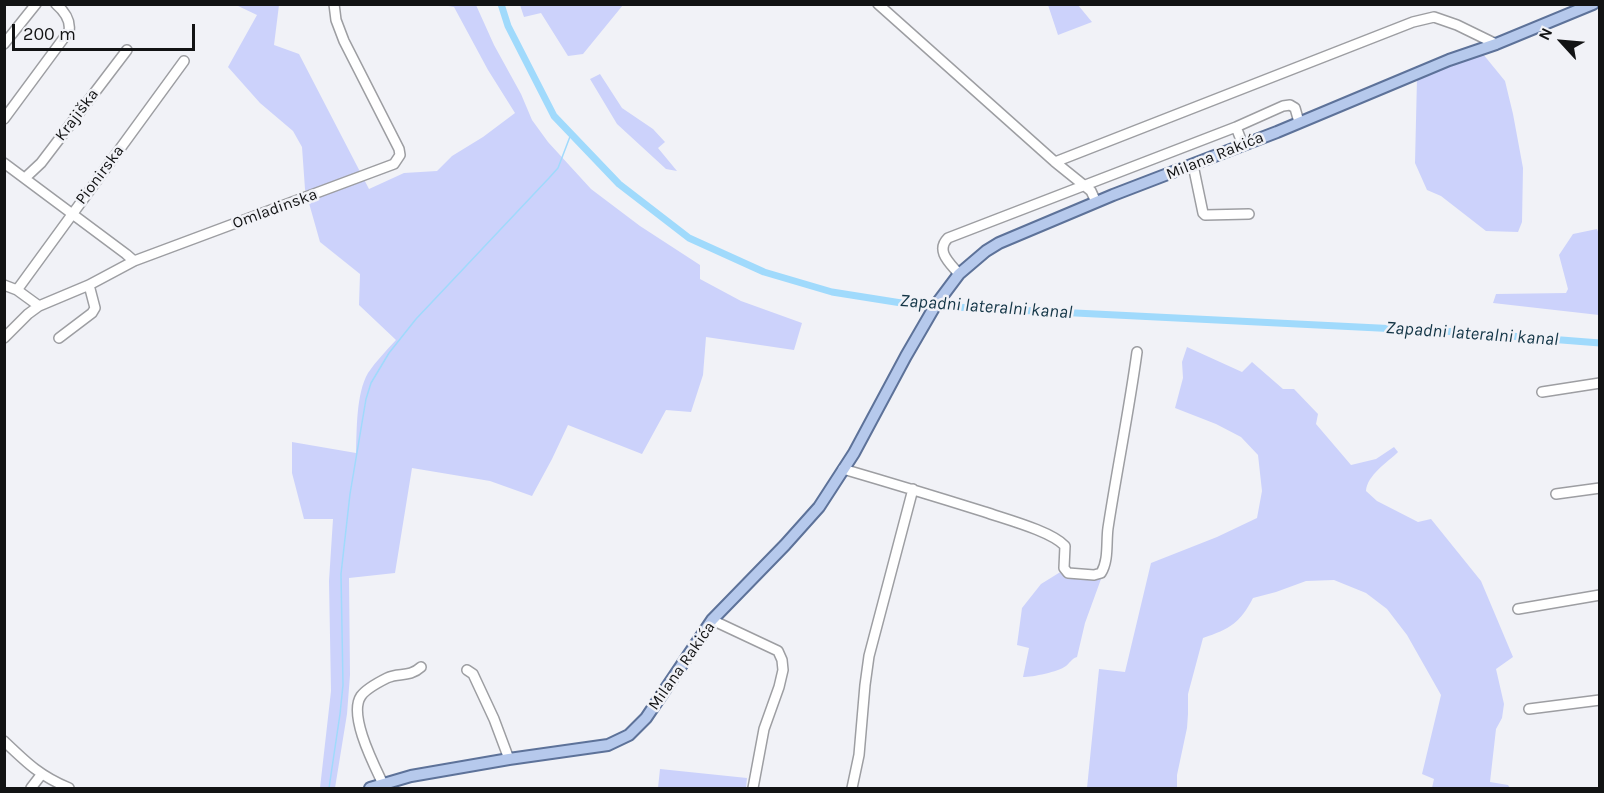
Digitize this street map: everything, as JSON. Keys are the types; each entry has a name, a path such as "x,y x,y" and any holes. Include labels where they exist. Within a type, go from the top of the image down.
{"main road":[{"name":"Milana Rakića","path":"375,787 411,776 608,745 629,735 646,718 712,620 819,507 854,453 926,321 946,290 959,274 986,251 999,243 1096,202 1593,4"}],"street":[{"path":"4,44 36,4"},
{"path":"4,119 69,31 68,18 56,4"},
{"name":"Omladinska","path":"4,338 39,306 89,285 134,261 389,167 397,161 400,155 399,149 344,41 336,20 334,4"},
{"path":"878,4 1055,162 1091,191 1096,202"},
{"path":"1055,162 1413,22 1434,17 1496,44"},
{"name":"Krajiška","path":"25,178 41,163 127,50"},
{"name":"Pionirska","path":"17,290 184,61"},
{"path":"959,274 942,252 942,246 948,238 1290,105 1295,108 1299,122"},
{"path":"1236,127 1243,145"},
{"path":"4,163 134,261"},
{"path":"1193,165 1205,215 1249,214"},
{"path":"4,285 17,290 39,306"},
{"path":"59,339 92,313 95,308 89,285"},
{"path":"843,469 1019,523 1060,540 1065,546 1064,568 1068,573 1094,575 1101,573 1104,568 1137,352"},
{"path":"1542,392 1599,383"},
{"path":"1556,494 1599,488"},
{"path":"852,789 859,755 869,656 913,489"},
{"path":"1518,609 1599,595"},
{"path":"712,620 778,651 782,660 783,670 764,729 753,789"},
{"path":"375,787 357,709 359,698 387,678 412,674 421,667"},
{"path":"467,670 473,674 509,759"},
{"path":"1529,709 1599,700"},
{"path":"4,741 41,775 69,789"},
{"path":"31,789 41,775"}],"shaded area":[{"path":"520,4 623,5 583,54 568,56 541,13 524,17"},
{"path":"236,5 279,5 274,45 299,54 369,189 404,173 437,171 452,156 515,113 488,70 454,7 443,5 476,5 532,120 548,142 591,189 640,226 700,265 700,279 741,301 802,323 794,350 706,337 703,375 691,412 666,410 642,454 568,425 532,496 490,481 412,468 395,573 349,578 350,675 347,714 335,788 320,788 331,691 329,581 333,519 304,519 292,473 292,442 356,453 358,412 364,381 374,364 396,340 359,305 360,274 320,242 305,189 302,147 293,131 260,103 228,67 257,15"},
{"path":"1048,5 1078,5 1092,22 1058,35"},
{"path":"1483,54 1505,81 1513,114 1523,168 1522,222 1518,232 1486,231 1441,196 1427,190 1415,163 1417,78"},
{"path":"600,74 622,108 653,129 665,142 658,148 677,171 666,169 617,124 590,79"},
{"path":"1597,229 1600,237 1599,315 1493,303 1496,294 1566,293 1568,289 1559,255 1573,234"},
{"path":"1187,347 1242,372 1252,362 1283,389 1294,389 1318,414 1316,424 1351,465 1376,459 1394,447 1398,452 1374,474 1366,491 1377,501 1418,522 1431,519 1481,581 1513,657 1496,669 1504,704 1502,718 1496,729 1490,782 1508,785 1510,788 1432,788 1434,779 1422,774 1441,695 1407,635 1387,609 1366,593 1334,580 1306,581 1253,598 1244,614 1233,624 1203,638 1188,694 1187,728 1177,775 1177,788 1087,788 1099,669 1125,672 1151,563 1217,537 1257,518 1262,491 1258,455 1241,437 1216,424 1175,408 1183,378 1182,362"},
{"path":"1062,571 1080,578 1101,579 1085,623 1077,657 1057,670 1023,677 1029,648 1017,645 1022,608 1041,584"},
{"path":"660,769 747,778 746,788 658,788"}],"waterway":[{"name":"Zapadni lateralni kanal","path":"501,4 508,26 554,116 619,184 689,238 764,272 832,292 914,305 1459,332 1600,343"},
{"path":"329,788 343,685 341,574 350,494 366,399 371,383 389,353 416,319 558,168 571,134"}]}
